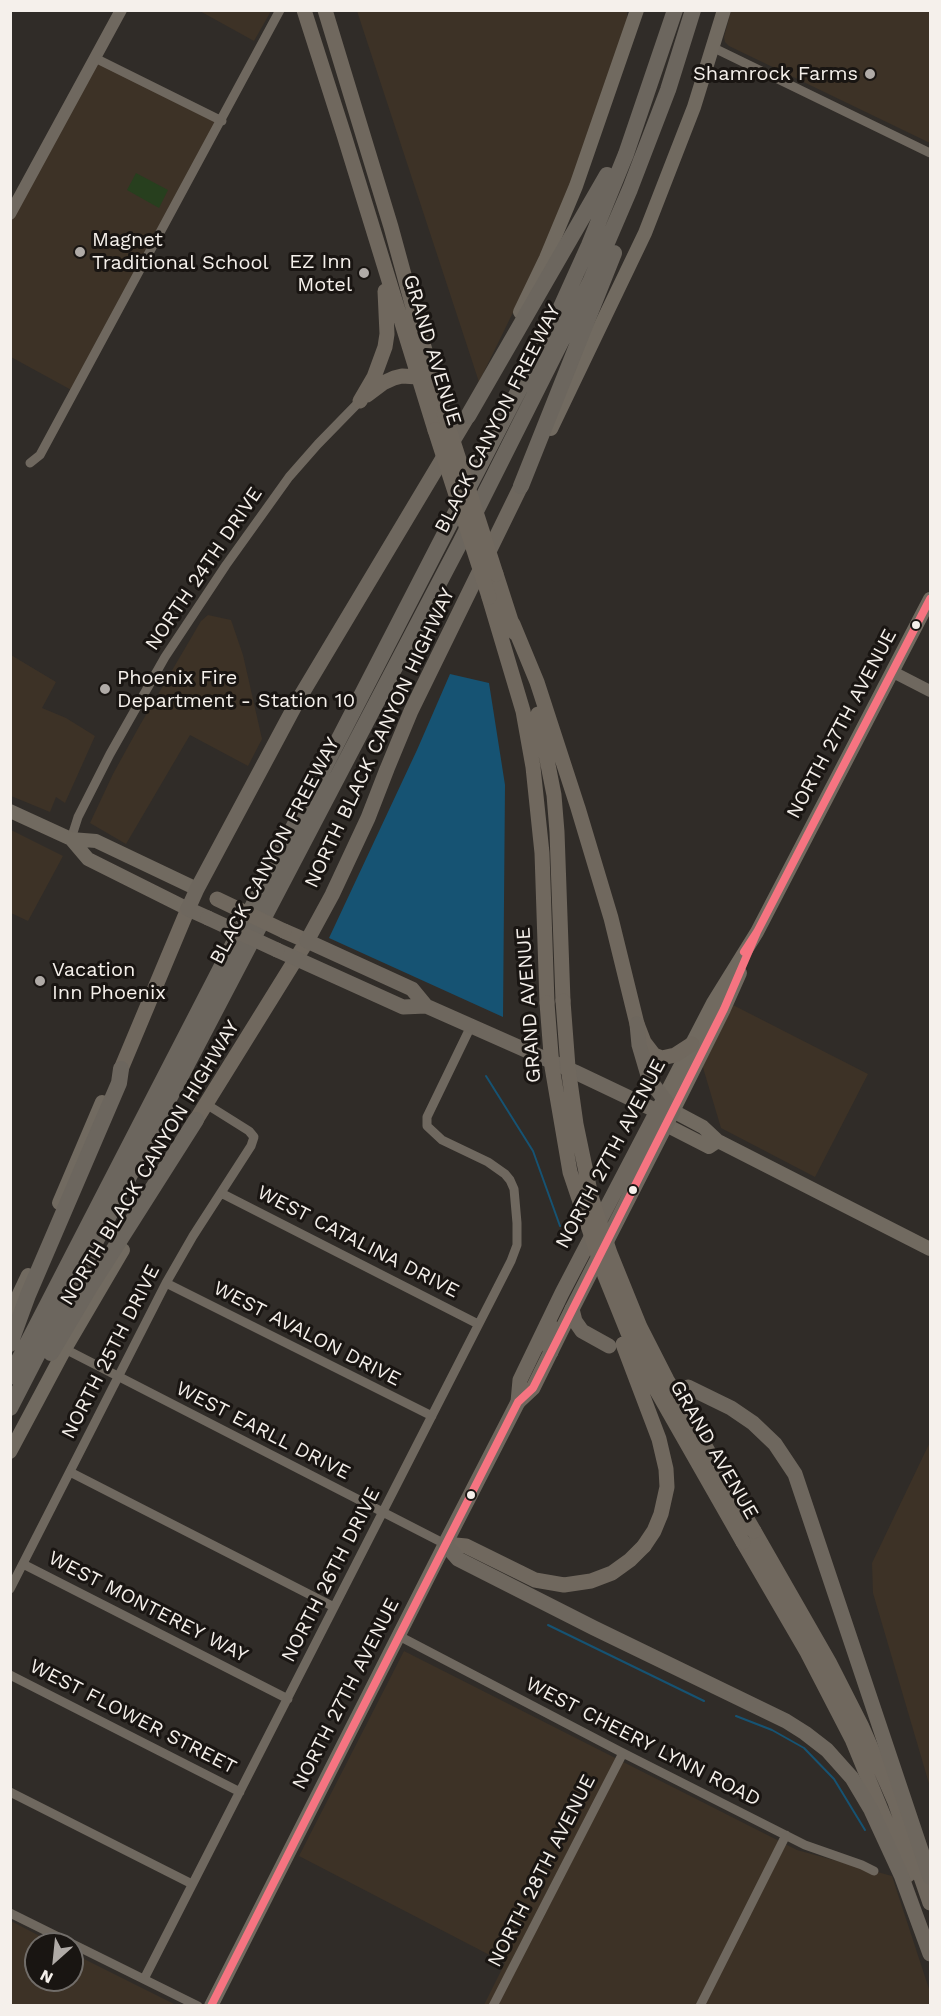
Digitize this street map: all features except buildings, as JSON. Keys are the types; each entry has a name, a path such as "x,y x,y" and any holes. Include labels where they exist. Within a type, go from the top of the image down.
{"highway":[{"name":"BLACK CANYON FREEWAY","path":"10,1357 435,534 544,316 607,175 664,10"},
{"path":"10,1377 556,318 589,246 626,154 675,10"},
{"name":"BLACK CANYON FREEWAY","path":"10,1409 470,522 591,280 644,154 668,90 693,10"},
{"path":"521,486 609,268 644,154"},
{"path":"607,175 468,416 297,702 188,909 404,1007 426,1006 664,1112"},
{"name":"NORTH BLACK CANYON HIGHWAY","path":"307,941 332,895 368,818 411,711 521,486"},
{"path":"307,941 412,989 426,1006"},
{"path":"637,1024 639,1045 649,1079 664,1112"},
{"path":"10,1344 28,1295 115,1093 121,1069"},
{"name":"NORTH 27TH AVENUE","path":"445,1544 518,1402 520,1380 562,1293 664,1112"},
{"name":"NORTH 27TH AVENUE","path":"572,1309 664,1112"},
{"path":"10,1409 39,1375 90,1287 196,1120"},
{"path":"551,1352 548,1339 562,1304 562,1293"},
{"path":"572,1309 575,1321 582,1331 609,1346"},
{"path":"688,1387 731,1408 753,1423 775,1444 795,1474 930,1877"},
{"path":"445,1544 458,1560 786,1721 827,1750 852,1778 876,1819 901,1875 930,1954"}],"main road":[{"name":"GRAND AVENUE","path":"304,10 345,135 523,711 533,766 542,853 552,1066 561,1128 573,1185 605,1276 632,1343 662,1401 829,1662 862,1727 895,1802 930,1903"},
{"name":"GRAND AVENUE","path":"325,10 388,216 444,412 513,624 540,724 554,795 568,1067 576,1124 591,1196 613,1261 640,1327 852,1739 908,1875 930,1947"},
{"path":"468,416 531,290 576,186 637,10"},
{"name":"NORTH BLACK CANYON HIGHWAY","path":"521,486 645,233 694,107 724,10"},
{"path":"360,401 378,368 385,347 387,318 384,267"},
{"path":"360,401 394,378 418,377"},
{"name":"NORTH 27TH AVENUE","path":"664,1112 692,1044 713,1003 757,932 930,599"},
{"path":"513,624 537,682 587,838 608,909 637,1024 647,1048 658,1057 670,1057 692,1044"},
{"path":"10,811 71,839 96,841 307,941"},
{"path":"10,1313 109,1086 121,1069 188,909 88,859 71,839"},
{"name":"NORTH 27TH AVENUE","path":"664,1112 724,1009 757,932"},
{"name":"NORTH BLACK CANYON HIGHWAY","path":"10,1452 64,1349 165,1180 196,1120 307,941"},
{"path":"664,1112 709,1147 718,1142 930,1249"},
{"path":"445,1544 466,1546 535,1580 564,1585 591,1581 612,1573 644,1546 658,1523 664,1504 667,1479 665,1460 583,1235 573,1185"},
{"name":"NORTH 27TH AVENUE","path":"518,1402 532,1388 572,1309"},
{"name":"NORTH 27TH AVENUE","path":"211,2006 445,1544"}],"street":[{"path":"10,214 121,10"},
{"path":"30,463 40,455 280,10"},
{"path":"714,48 930,153"},
{"path":"95,58 222,121"},
{"name":"NORTH 24TH DRIVE","path":"71,839 78,817 110,754 165,657 226,565 289,477 360,401"},
{"path":"893,672 930,691"},
{"name":"NORTH 26TH DRIVE","path":"144,1979 512,1261 517,1245 517,1223 514,1189 510,1180 488,1162 442,1140 427,1126 427,1117 471,1026"},
{"name":"NORTH 25TH DRIVE","path":"10,1589 166,1283 193,1236 251,1146 254,1137 249,1131 206,1104"},
{"name":"WEST CATALINA DRIVE","path":"220,1193 478,1324"},
{"name":"WEST AVALON DRIVE","path":"166,1283 432,1416"},
{"name":"WEST EARLL DRIVE","path":"64,1349 445,1544"},
{"path":"70,1472 334,1607"},
{"name":"WEST MONTEREY WAY","path":"23,1564 288,1699"},
{"name":"WEST CHEERY LYNN ROAD","path":"399,1636 805,1845 862,1864 874,1871"},
{"name":"WEST FLOWER STREET","path":"10,1675 240,1792"},
{"name":"NORTH 28TH AVENUE","path":"493,2006 623,1753"},
{"path":"10,1792 192,1884"},
{"path":"700,2006 786,1835"},
{"path":"10,1913 198,2006"}],"shaded area":[{"path":"198,10 271,10 271,11 254,41"},
{"path":"357,11 627,11 627,24 585,147 544,249 479,382"},
{"name":"Shamrock Farms","path":"731,11 930,11 930,143 729,46 724,37"},
{"name":"Magnet Traditional School","path":"95,58 222,121 75,392 11,357 11,214"},
{"path":"208,615 231,620 243,655 262,739 248,766 190,735 126,844 90,823 140,725 201,621"},
{"path":"11,655 56,682 42,708 66,718 95,736 65,803 56,797 50,812 11,796"},
{"path":"11,830 63,856 28,921 11,913"},
{"path":"731,1004 868,1074 815,1177 721,1128 701,1061"},
{"path":"930,1442 930,1787 873,1593 872,1563"},
{"path":"404,1651 797,1850 892,1876 930,1992 930,2005 484,2005 505,1963 299,1856"},
{"path":"11,1921 32,1932 24,1932 24,1992 84,1992 84,1959 176,2005 11,2005"}],"green space":[{"path":"136,173 168,190 159,208 127,190"}],"water":[{"path":"450,674 489,683 505,785 503,1017 329,938"}],"waterway":[{"path":"486,1076 533,1151 560,1226"},
{"path":"548,1625 704,1701"},
{"path":"736,1716 772,1730 804,1748 834,1779 865,1830"}],"transit line":[{"path":"744,952 757,932 930,599"},
{"path":"211,2006 518,1402 533,1388 724,1009 757,932"}],"place":[{"name":"Shamrock Farms","path":"870,74"},
{"name":"Magnet Traditional School","path":"80,252"},
{"name":"EZ Inn Motel","path":"364,273"},
{"name":"Phoenix Fire Department - Station 10","path":"105,689"},
{"name":"Vacation Inn Phoenix","path":"40,981"}]}
